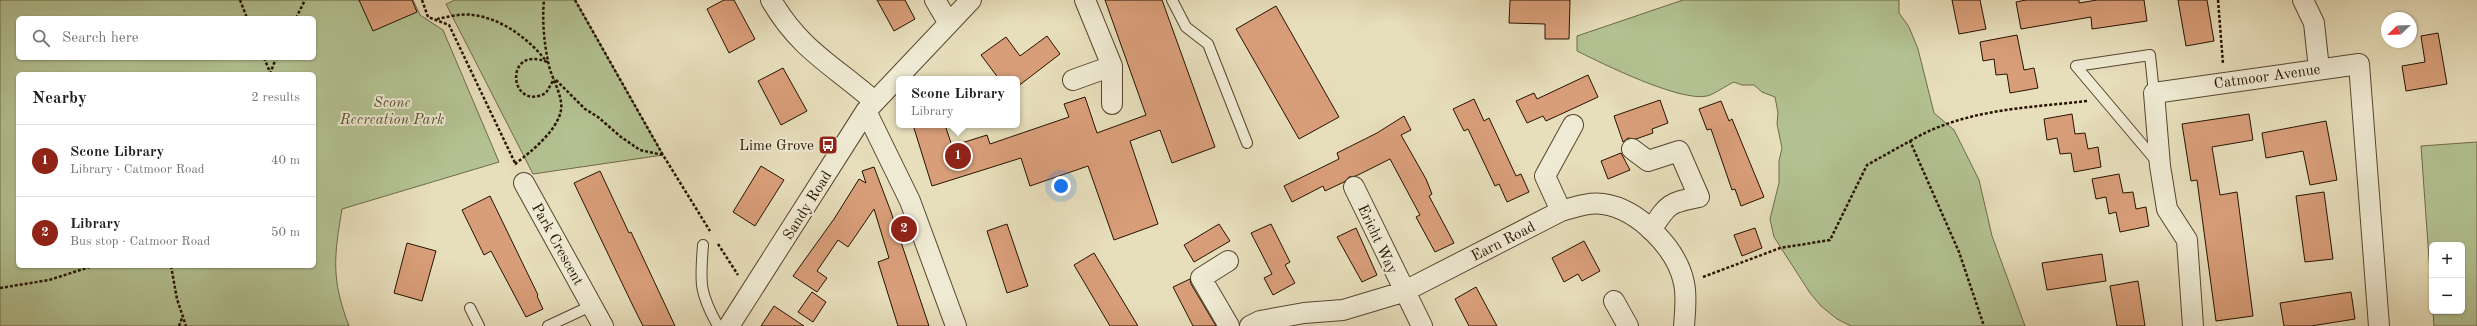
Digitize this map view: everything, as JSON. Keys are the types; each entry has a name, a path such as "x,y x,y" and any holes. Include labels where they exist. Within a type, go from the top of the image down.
{"street":[{"path":"771,0 790,28 810,50 870,106 910,201 956,326"},
{"path":"935,0 948,22"},
{"name":"Sandy Road","path":"898,76 948,22 971,0"},
{"path":"1085,0 1112,66 1112,104"},
{"path":"2302,0 2314,23 2319,69"},
{"name":"Catmoor Avenue","path":"2154,93 2359,64 2379,326"},
{"path":"1073,80 1112,66"},
{"name":"Sandy Road","path":"729,326 870,106 896,78"},
{"path":"2154,93 2160,166 2167,209 2187,240 2193,326"},
{"path":"1561,211 1545,176 1573,125"},
{"path":"1632,149 1648,161 1679,151 1699,197 1676,202 1666,208 1651,230"},
{"name":"Park Crescent","path":"524,183 593,305 603,326"},
{"name":"Ericht Way","path":"1354,187 1403,292 1422,326"},
{"name":"Earn Road","path":"1250,326 1343,310 1403,292 1561,211 1578,206 1604,204 1643,221 1674,258 1685,284 1684,326"},
{"path":"1228,261 1201,278 1229,326"},
{"path":"1614,301 1628,326"}],"lane":[{"path":"1172,0 1186,27 1208,44 1247,143"},
{"path":"2154,93 2150,55 2076,66 2160,166"},
{"path":"704,245 700,280 707,306 718,326"},
{"path":"548,326 593,305"},
{"path":"470,308 479,326"}],"path":[{"path":"240,0 246,16"},
{"path":"297,16 305,0"},
{"path":"422,0 428,16 449,25 524,183"},
{"path":"515,164 540,143 556,123 561,104 548,62 543,12 544,0"},
{"path":"575,0 663,155 713,235"},
{"path":"2218,0 2225,82"},
{"path":"435,19 472,15 488,18 521,36 536,48 548,62"},
{"path":"548,62 532,58 520,64 515,77 518,89 530,96 541,96 551,88 554,78"},
{"path":"265,60 270,72"},
{"path":"270,72 275,60"},
{"path":"554,78 585,109 598,117 621,137 640,150 663,155"},
{"path":"1685,284 1780,248 1830,240 1867,164 1933,127 1994,110 2104,99"},
{"path":"1910,141 1959,252 1984,326"},
{"path":"717,242 750,295"},
{"path":"0,288 49,280 87,268"},
{"path":"171,268 182,317 186,326"},
{"path":"179,326 182,317"}],"green space":[{"name":"Scone Recreation Park","path":"0,0 413,0 420,15 443,30 499,162 342,209 337,241 336,268 339,295 349,326 0,326"},
{"path":"455,0 575,0 663,155 533,174 446,4"},
{"path":"1683,0 1899,0 1899,13 1909,27 1918,49 1934,113 1954,130 1979,180 1992,236 2025,326 1851,326 1837,319 1821,306 1810,293 1774,237 1770,219 1779,183 1779,161 1782,148 1777,124 1778,113 1775,97 1762,92 1754,85 1742,85 1734,82 1707,96 1695,96 1679,93 1642,81 1577,51 1577,36"},
{"path":"2477,142 2477,326 2434,326 2433,314 2465,314 2465,242 2429,242 2429,259 2421,146"}],"building":[{"path":"359,0 412,0 417,12 373,31"},
{"path":"724,0 734,0 755,39 729,53 707,9"},
{"path":"877,0 905,0 915,19 894,31"},
{"path":"1105,0 1162,0 1215,147 1172,163 1160,130 1130,141 1158,224 1114,240 1088,166 1030,186 1021,158 932,186 914,128 946,128 952,146 987,135 990,144 1069,117 1064,104 1085,97 1097,133 1146,115"},
{"path":"1510,0 1570,0 1569,39 1545,39 1545,24 1509,23"},
{"path":"1952,0 1980,0 1986,29 1959,34"},
{"path":"2026,0 2079,0 2079,3 2097,0 2144,0 2147,21 2092,29 2091,17 2021,29 2016,2"},
{"path":"2178,0 2207,0 2214,41 2186,46"},
{"path":"1276,6 1339,117 1299,139 1236,29"},
{"path":"2438,33 2447,84 2406,91 2402,66 2425,62 2421,36"},
{"path":"2017,35 2024,70 2034,68 2038,88 2010,93 2007,74 1996,75 1994,59 1983,61 1980,42"},
{"path":"1047,36 1060,54 1020,85 1020,76 997,76 981,55 1006,37 1020,56"},
{"path":"783,68 807,111 781,125 758,81"},
{"path":"1588,75 1598,97 1546,121 1543,116 1527,123 1516,101 1534,93 1537,99"},
{"path":"1474,99 1484,121 1489,118 1516,176 1521,174 1529,192 1507,202 1499,184 1495,186 1468,129 1464,131 1453,109"},
{"path":"1660,100 1668,123 1652,129 1653,133 1636,139 1628,138 1623,142 1614,116"},
{"path":"1721,101 1729,121 1732,119 1764,197 1741,206 1735,189 1732,190 1711,129 1707,130 1699,109"},
{"path":"2072,114 2075,134 2085,133 2088,149 2098,147 2101,167 2074,172 2071,153 2060,154 2057,138 2047,140 2044,119"},
{"path":"2249,114 2253,140 2212,147 2220,195 2237,192 2253,316 2216,321 2197,180 2191,181 2182,124"},
{"path":"1404,116 1411,130 1401,135 1426,179 1432,194 1429,196 1454,243 1435,252 1416,217 1420,215 1390,159 1356,176 1349,177 1344,182 1325,191 1323,186 1292,202 1284,186 1339,159 1337,153 1377,133"},
{"path":"2326,121 2337,180 2310,185 2303,151 2266,158 2262,133"},
{"path":"1621,153 1630,170 1608,179 1601,161"},
{"path":"761,166 784,180 755,226 733,212"},
{"path":"874,167 891,212 929,326 898,326 878,262 889,258 874,209 848,247 838,240 817,271 827,278 817,292 793,276 834,219 859,179 866,183 862,171"},
{"path":"600,171 629,233 631,232 675,326 643,326 633,306 574,183"},
{"path":"2119,174 2123,193 2133,192 2136,209 2146,207 2149,226 2120,232 2116,212 2109,214 2106,197 2096,199 2092,179"},
{"path":"2324,192 2333,259 2305,262 2296,196"},
{"path":"490,196 538,295 537,296 543,309 526,317 491,251 484,255 462,210"},
{"path":"1007,224 1028,286 1007,293 987,231"},
{"path":"1219,224 1230,241 1194,262 1184,245"},
{"path":"1271,224 1290,262 1285,265 1295,283 1273,295 1264,278 1272,274 1251,233"},
{"path":"1356,228 1377,275 1362,282 1337,237"},
{"path":"1755,228 1762,248 1742,256 1734,235"},
{"path":"1584,241 1600,271 1582,281 1578,274 1564,282 1552,258"},
{"path":"407,243 436,251 422,301 394,293"},
{"path":"1094,253 1138,326 1110,326 1074,265"},
{"path":"2102,254 2106,281 2047,290 2042,263"},
{"path":"1190,279 1191,284 1216,326 1193,326 1173,287"},
{"path":"2138,281 2145,326 2117,326 2110,286"},
{"path":"1476,287 1497,326 1469,326 1455,299"},
{"path":"812,292 826,302 813,322 798,312"},
{"path":"2351,292 2355,319 2311,326 2284,326 2280,303"},
{"path":"774,306 804,326 761,326"}],"place":[{"name":"Lime Grove","path":"828,145"},
{"name":"Scone Library","path":"958,156"},
{"name":"Library","path":"904,229"}]}
